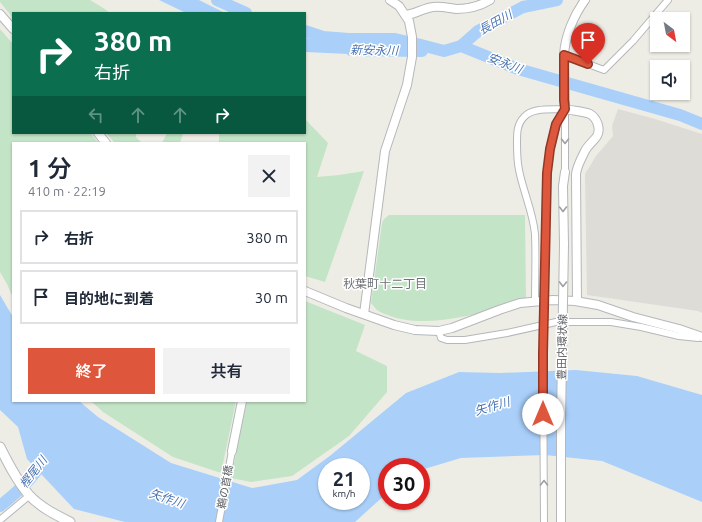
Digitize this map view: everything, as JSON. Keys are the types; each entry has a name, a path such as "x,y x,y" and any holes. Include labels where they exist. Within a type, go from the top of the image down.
{"main road":[{"path":"1,451 27,492 43,507 70,522"}],"street":[{"path":"364,314 385,151 407,85 412,57 412,37 410,25 406,15 399,6 390,0"},
{"path":"406,15 433,7 456,9 466,8 490,0"},
{"path":"565,172 564,51 570,28 580,6 585,0"},
{"path":"564,55 604,70 633,41 668,0"},
{"path":"1,15 12,28"},
{"path":"535,301 534,234 531,215 519,170 517,134 519,123 524,116 530,112 565,109 590,114 597,121 598,130 596,137 585,150 577,166 576,174 577,301"},
{"name":"豊田内環状線","path":"544,522 543,346 547,173 550,149 556,124 565,109"},
{"path":"99,134 105,142"},
{"name":"豊田内環状線","path":"562,522 561,417 564,245 563,186 565,172"},
{"path":"306,291 394,326 415,330 439,331 458,326 514,305 527,302 553,300 577,301 598,305 633,317 679,329 702,338"},
{"path":"439,331 441,338 447,340 465,340 507,333 556,322 611,322 680,336 702,338"},
{"path":"232,451 242,402"},
{"name":"鵜の首橋","path":"219,522 232,451"},
{"path":"0,520 27,492"}],"shaded area":[{"path":"618,109 702,134 702,313 698,311 587,295 585,174 596,156 613,136 612,126"}],"green space":[{"path":"0,0 90,0 108,12 12,12 12,17"},
{"path":"0,29 12,43 12,134 91,134 98,142 12,142 12,296 0,272"},
{"path":"306,120 328,143 317,177 364,171 325,282 306,276 306,142 219,142 219,134 306,134"},
{"path":"107,134 136,134 136,137 141,142 114,142"},
{"path":"166,134 183,134 180,142 162,142"},
{"path":"389,215 525,215 526,301 476,314 438,320 420,321 403,319 378,311 371,303 382,223"},
{"path":"306,301 365,325 356,351 387,366 387,392 349,436 292,476 251,482 231,478 247,402 306,402"},
{"path":"92,402 236,402 221,473 173,457 103,412"}],"water":[{"path":"159,0 199,0 223,12 184,12"},
{"path":"306,38 358,42 370,55 306,52"},
{"name":"矢作川","path":"0,295 12,315 12,402 80,402 98,417 171,463 252,488 297,480 318,465 318,510 368,510 355,522 125,522 74,509 27,459 18,427 0,410"},
{"name":"矢作川","path":"576,370 637,376 702,395 702,502 602,461 545,455 461,458 430,467 430,458 378,458 378,501 370,508 370,458 327,458 406,393 459,372 500,373"}],"waterway":[{"name":"安永川","path":"217,0 244,12"},
{"name":"長田川","path":"461,46 478,31 523,7 557,0"},
{"name":"安永川","path":"306,31 323,37 349,39 395,39 444,51 461,46 518,69 680,115 702,124"},
{"name":"新安永川","path":"351,50 422,51"},
{"name":"樫尾川","path":"0,506 26,483 37,471 47,456"}],"district":[{"name":"秋葉町十二丁目","path":"385,283"}],"route":[{"path":"543,414 547,173 550,149 556,124 565,109 564,55 588,64"}]}
